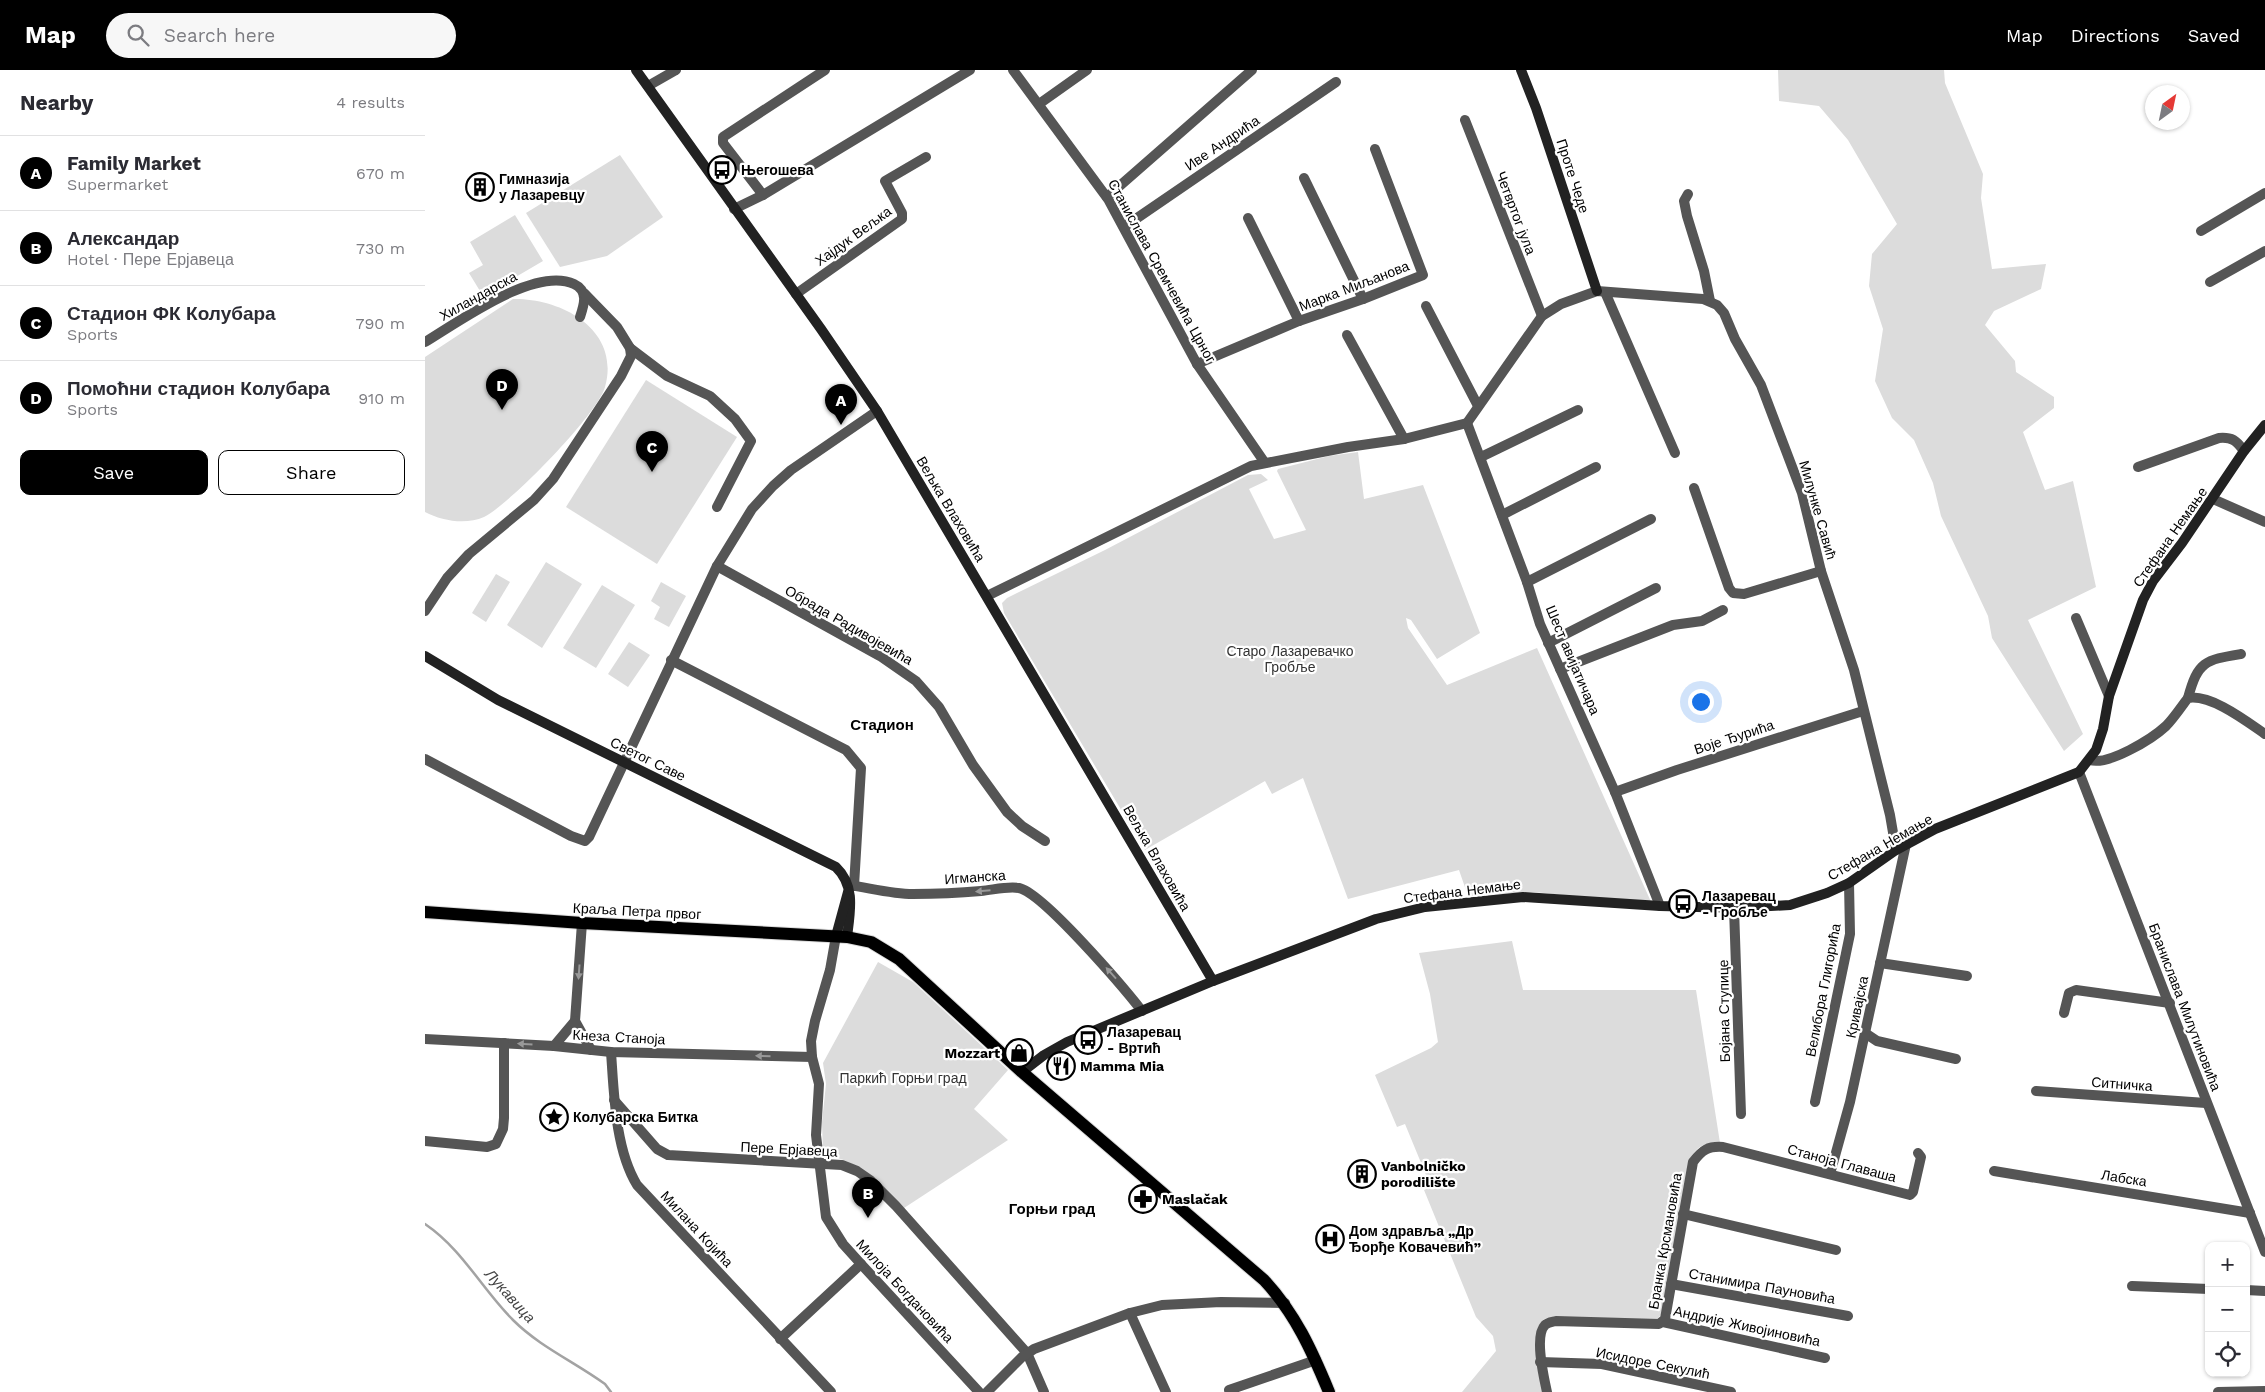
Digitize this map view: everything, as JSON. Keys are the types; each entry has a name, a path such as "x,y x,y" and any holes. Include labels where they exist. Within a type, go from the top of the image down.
{"main road":[{"name":"Краља Петра првог","path":"425,912 582,923 841,936 871,942 890,952 919,976 1022,1072 1264,1280 1285,1304 1304,1335 1329,1392"}],"street":[{"name":"Вељка Влаховића","path":"637,70 877,411 1213,981"},
{"path":"648,86 676,70"},
{"path":"763,194 723,143 723,137 825,70"},
{"path":"735,208 763,194 970,70"},
{"name":"Станислава Сремчевића Црног","path":"1013,70 1107,197 1197,364 1265,463"},
{"path":"1039,104 1087,70"},
{"path":"1107,197 1252,70"},
{"name":"Проте Чеде","path":"1521,70 1601,292"},
{"name":"Иве Андрића","path":"1124,227 1336,82"},
{"name":"Четвртог јула","path":"1465,120 1542,316"},
{"name":"Марка Миљанова","path":"1197,364 1299,321 1363,300 1423,275 1375,149"},
{"name":"Хајдук Вељка","path":"796,294 902,219 902,213 885,181 926,158"},
{"path":"1303,178 1363,300"},
{"path":"2201,232 2265,193"},
{"path":"987,596 1251,466 1348,446 1404,439 1467,422 1542,316 1561,304 1601,292 1710,301 1704,271 1687,216 1684,201 1688,194"},
{"path":"1249,218 1299,321"},
{"path":"2210,282 2265,250"},
{"name":"Хиландарска","path":"425,342 518,288 536,282 563,280 576,284 584,292"},
{"path":"580,317 585,302 584,292"},
{"path":"584,292 612,321 631,348 667,376 710,396 735,418 751,441 717,506"},
{"path":"1601,292 1675,453"},
{"name":"Милунке Савић","path":"1710,301 1724,313 1772,410 1802,493 1821,571 1848,650 1890,815 1896,850"},
{"path":"1426,306 1478,406"},
{"path":"1347,335 1404,439"},
{"path":"425,611 447,578 469,554 534,500 553,479 621,376 631,356 631,348"},
{"path":"1481,458 1578,410"},
{"path":"425,759 571,836 585,841 589,837 717,566 752,509 791,470 877,411"},
{"name":"Шест авијатичара","path":"1467,422 1548,642 1615,792 1660,906"},
{"name":"Стефана Немање","path":"1022,1072 1044,1055 1067,1042 1213,981 1376,918 1431,906 1523,897 1660,906 1734,908 1790,905 1827,893 1849,883 1896,850 1935,829 2079,772 2090,760 2103,729 2109,696 2143,600 2153,581 2183,543 2244,451 2265,425"},
{"path":"2138,468 2219,438 2229,437 2236,440 2244,451"},
{"path":"1502,515 1596,467"},
{"path":"1694,488 1729,588 1733,594 1744,594 1821,571"},
{"path":"2213,499 2265,522"},
{"path":"1527,582 1651,519"},
{"name":"Обрада Радивојевића","path":"717,566 879,656 916,681 939,707 973,765 1007,812 1022,826 1045,841"},
{"path":"1548,642 1656,588"},
{"path":"1561,669 1673,625 1702,621 1723,610"},
{"path":"2076,618 2109,696"},
{"path":"2090,760 2101,762 2110,759 2143,742 2166,726 2188,698 2197,671 2202,665 2241,654"},
{"name":"Светог Саве","path":"425,656 498,700 826,861 843,874 851,888"},
{"path":"671,660 819,734 846,750 856,759 861,768 851,888 841,936"},
{"path":"2188,698 2201,698 2228,710 2265,734"},
{"name":"Воје Ђурића","path":"1615,792 1677,770 1863,711"},
{"name":"Бранислава Милутиновића","path":"2079,772 2265,1252"},
{"name":"Кривајска","path":"1830,1174 1850,1102 1906,844"},
{"name":"Велибора Глигорића","path":"1815,1102 1850,934 1849,883"},
{"name":"Игманска","path":"851,888 910,894 1006,888 1019,888 1029,892 1053,912 1107,968 1142,1011"},
{"name":"Бојана Ступице","path":"1734,908 1741,1114"},
{"path":"582,923 575,1021 591,1050"},
{"name":"Милоја Богдановића","path":"841,936 812,1030 812,1057 819,1084 816,1135 826,1216 843,1244 979,1392"},
{"path":"1880,963 1967,976"},
{"path":"2064,1013 2069,993 2076,990 2170,1003"},
{"path":"554,1046 575,1021"},
{"path":"1865,1033 1877,1041 1956,1059"},
{"name":"Кнеза Станоја","path":"425,1039 554,1046 611,1052 812,1057"},
{"path":"425,1141 487,1147 496,1144 503,1129 504,1118 504,1043"},
{"name":"Милана Којића","path":"611,1052 614,1100 629,1172 637,1185 779,1339 831,1392"},
{"name":"Ситничка","path":"2036,1092 2206,1103"},
{"name":"Пере Ерјавеца","path":"614,1100 657,1149 668,1155 842,1165 870,1180 896,1206 1027,1353 1044,1392"},
{"name":"Бранка Крсмановића","path":"1547,1392 1540,1362 1542,1330 1548,1323 1556,1321 1659,1324 1666,1318 1693,1162 1701,1152 1709,1147 1723,1147"},
{"name":"Станоја Главаша","path":"1723,1147 1910,1196 1913,1192 1921,1157 1919,1153"},
{"name":"Лабска","path":"1994,1171 2250,1213"},
{"path":"1683,1214 1836,1250"},
{"path":"779,1339 861,1264"},
{"name":"Станимира Пауновића","path":"1671,1284 1848,1316"},
{"path":"2133,1286 2205,1289"},
{"path":"2250,1290 2265,1291"},
{"path":"987,1392 1027,1353 1129,1313 1162,1305 1221,1302 1285,1304"},
{"path":"1129,1313 1167,1392"},
{"name":"Андрије Живојиновића","path":"1663,1322 1825,1358"},
{"path":"1229,1390 1316,1360"},
{"name":"Исидоре Секулић","path":"1540,1362 1602,1364 1731,1392"},
{"path":"2218,1392 2265,1391"}],"green space":[{"path":"1778,70 1944,70 1945,83 1983,174 1981,198 1992,269 2046,264 2041,289 1994,311 1985,325 2015,361 2016,372 2054,397 2054,408 2023,432 2045,490 2073,481 2096,587 2028,620 2083,734 2064,751 1992,638 1988,616 1941,516 1933,483 1914,440 1892,418 1875,381 1883,329 1869,286 1872,254 1897,224 1848,140 1819,106 1779,101"},
{"path":"620,155 663,217 607,256 560,267 526,213"},
{"path":"515,215 543,261 483,296 469,273 483,265 470,242"},
{"path":"513,299 532,300 550,304 568,311 583,321 596,334 604,349 608,367 605,387 599,400 570,437 531,478 496,509 484,517 470,521 454,521 439,518 425,512 425,357"},
{"path":"646,380 737,437 657,564 566,507"},
{"name":"Старо Лазаревачко Гробље","path":"1358,452 1364,499 1423,485 1480,633 1437,659 1411,620 1406,618 1408,628 1447,685 1537,648 1652,904 1534,892 1468,896 1459,870 1348,899 1303,778 1272,794 1265,781 1145,850 1004,613 1002,603 1007,598 1105,550 1248,475 1261,474 1268,480 1249,489 1274,539 1306,530 1277,471 1278,469 1329,456"},
{"path":"546,562 582,584 542,648 507,625"},
{"path":"496,574 510,582 486,622 472,613"},
{"path":"661,582 686,596 669,627 654,619 660,607 651,601"},
{"path":"602,585 635,605 596,668 563,648"},
{"path":"629,642 650,655 628,687 608,674"},
{"path":"1512,941 1523,990 1696,990 1720,1143 1710,1143 1702,1146 1690,1158 1662,1314 1656,1320 1553,1317 1544,1319 1538,1326 1545,1392 1462,1392 1496,1351 1493,1336 1476,1317 1424,1190 1431,1187 1405,1124 1397,1127 1375,1075 1431,1048 1438,1042 1430,994 1419,953"},
{"name":"Паркић Горњи град","path":"878,962 913,982 1008,1070 974,1109 1008,1140 904,1208 858,1167 836,1157 823,1155 822,1122 826,1084 823,1063"}],"waterway":[{"name":"Лукавица","path":"425,1224 450,1245 502,1308 523,1330 594,1376 605,1384 611,1392"}],"place":[{"name":"Његошева","path":"722,170"},
{"name":"Гимназија у Лазаревцу","path":"480,187"},
{"name":"Помоћни стадион Колубара","path":"502,410"},
{"name":"Family Market","path":"841,425"},
{"name":"Стадион ФК Колубара","path":"652,472"},
{"name":"Лазаревац - Гробље","path":"1683,904"},
{"name":"Лазаревац - Вртић","path":"1088,1040"},
{"name":"Mozzart","path":"1019,1053"},
{"name":"Mamma Mia","path":"1061,1066"},
{"name":"Колубарска Битка","path":"554,1117"},
{"name":"Vanbolničko porodilište","path":"1362,1174"},
{"name":"Maslačak","path":"1143,1199"},
{"name":"Александар","path":"868,1218"},
{"name":"Дом здравља „Др Ђорђе Ковачевић”","path":"1330,1239"}],"district":[{"name":"Стадион","path":"882,725"},
{"name":"Горњи град","path":"1052,1209"}]}
